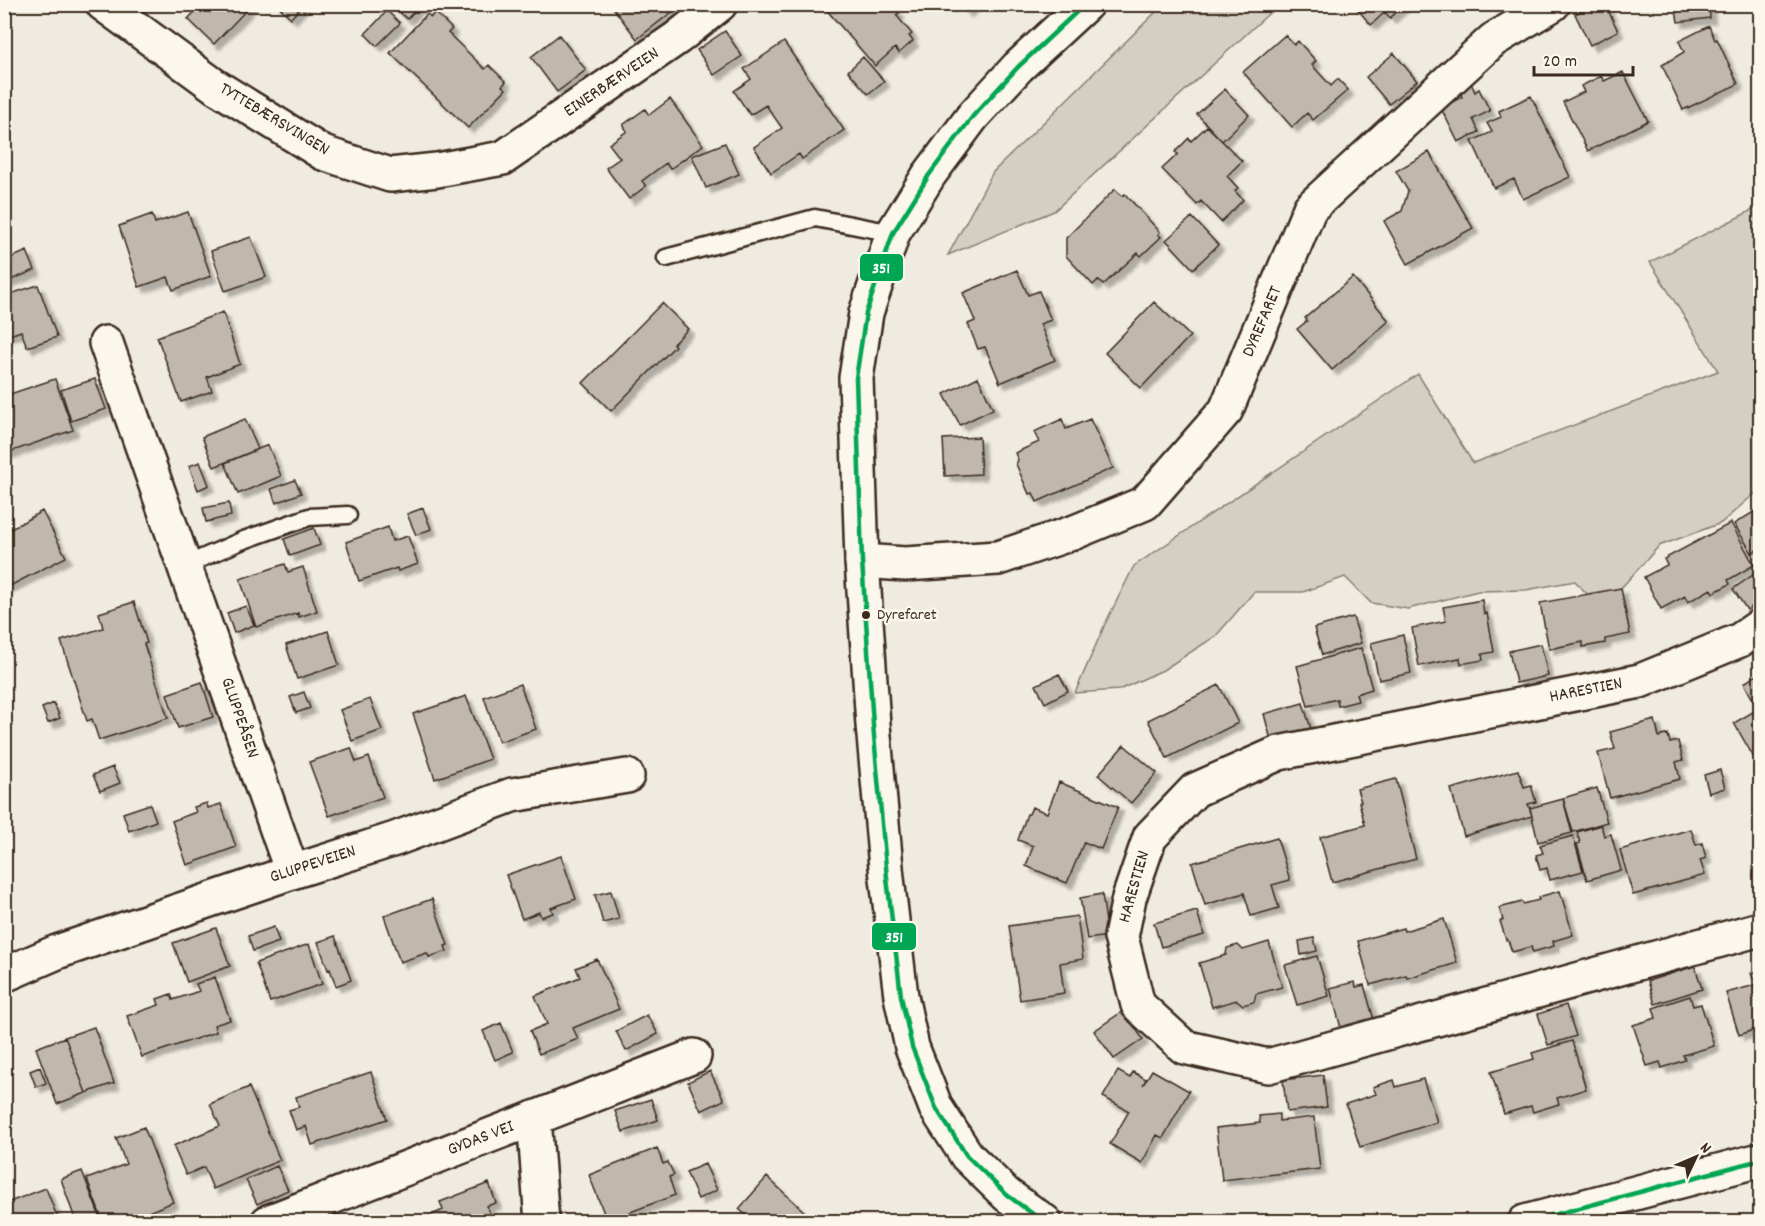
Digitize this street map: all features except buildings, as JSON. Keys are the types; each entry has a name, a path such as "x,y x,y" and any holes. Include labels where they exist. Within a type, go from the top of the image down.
{"street":[{"name":"TYTTEBÆRSVINGEN","path":"103,4 215,86 323,153 390,175 437,170 503,158"},
{"name":"EINERBÆRVEIEN","path":"503,158 677,39 720,4"},
{"path":"1045,1221 1007,1195 967,1156 936,1108 912,1047 901,996 887,878 862,561 856,378 866,312 893,233 929,175 973,116 1018,68 1086,4"},
{"name":"DYREFARET","path":"862,561 905,564 998,558 1075,532 1145,503 1226,410 1310,208 1493,40 1553,4"},
{"name":"GLUPPEÅSEN","path":"106,343 186,565 292,872"},
{"name":"HARESTIEN","path":"1761,626 1740,640 1640,681 1279,753 1195,790 1150,837 1130,898 1121,937 1138,1005 1184,1047 1268,1066 1761,929"},
{"name":"GLUPPEVEIEN","path":"4,975 57,952 395,839 512,795 627,776"},
{"name":"GYDAS VEI","path":"268,1221 694,1056"},
{"path":"534,1118 542,1221"},
{"path":"1525,1221 1761,1160"}],"lane":[{"path":"666,258 816,218 893,233"},
{"path":"186,565 241,541 309,517 348,515"}],"shaded area":[{"path":"1163,5 1278,5 1054,211 948,255 993,172"},
{"path":"1760,206 1760,489 1721,523 1659,546 1621,588 1587,594 1575,581 1526,590 1478,591 1408,609 1371,603 1345,577 1303,592 1254,592 1216,636 1163,670 1119,690 1075,693 1105,624 1134,566 1418,374 1473,463 1718,371 1650,262"}],"transit line":[{"name":"351","path":"1044,1222 1007,1195 967,1156 936,1108 912,1047 901,996 873,725 862,561 856,378 866,313 893,233 929,175 973,116 1018,67 1085,4"},
{"name":"351","path":"1527,1222 1760,1160"}],"place":[{"name":"Dyrefaret","path":"866,615"}]}
